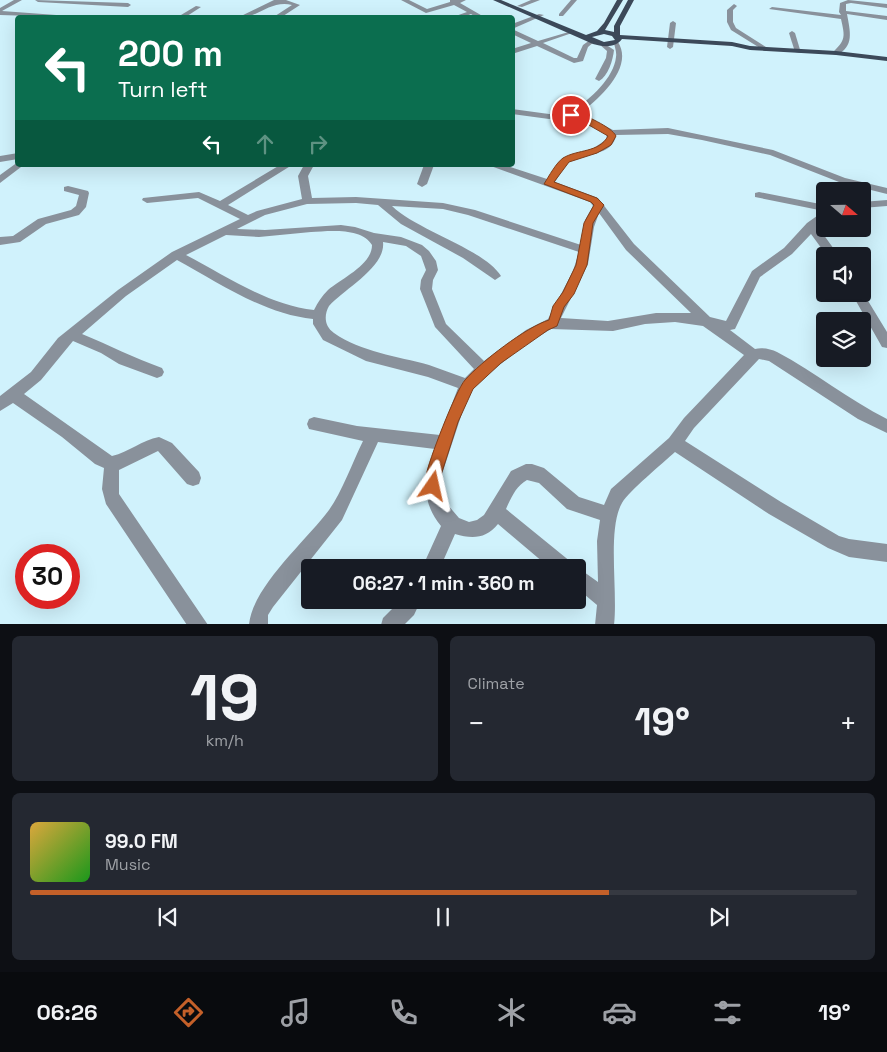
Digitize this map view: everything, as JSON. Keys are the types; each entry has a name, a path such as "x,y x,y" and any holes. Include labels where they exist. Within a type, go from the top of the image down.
{"main road":[{"path":"496,0 602,44 617,39"},
{"path":"506,0 538,17 571,27 598,32 617,39 799,52 887,55"},
{"path":"591,40 589,35 598,32 607,24 620,0"},
{"path":"617,39 617,26 631,0"},
{"path":"840,54 887,60"}],"street":[{"path":"0,13 19,0"},
{"path":"38,0 128,5"},
{"path":"404,0 433,15"},
{"path":"426,11 452,1 463,0"},
{"path":"520,6 537,0"},
{"path":"561,15 574,0"},
{"path":"0,13 50,15 74,1"},
{"path":"247,15 277,1 298,5 280,15"},
{"path":"452,1 478,15"},
{"path":"840,54 848,41 843,14 843,2 887,6"},
{"path":"734,6 730,10 730,22 734,29 767,50"},
{"path":"184,15 198,7"},
{"path":"772,9 887,18"},
{"path":"462,15 472,12"},
{"path":"0,13 15,15"},
{"path":"515,26 538,17"},
{"path":"670,44 673,22"},
{"path":"515,32 574,61 580,59 585,46 591,40"},
{"path":"515,51 570,32"},
{"path":"792,33 799,52"},
{"path":"515,111 558,117 574,114 583,108 611,77 619,60 620,51 617,39"},
{"path":"515,103 547,108 565,108 575,105 603,75 611,50 602,44"},
{"path":"565,108 608,131 668,131 702,137 773,153 842,180 887,191"},
{"path":"549,184 566,160 594,152 608,143 611,140 608,131"},
{"path":"0,159 15,156"},
{"path":"0,180 16,167"},
{"path":"221,205 284,167"},
{"path":"422,184 428,167"},
{"path":"500,167 523,173 594,200 630,247 706,321 742,344 754,355"},
{"path":"307,168 303,179 307,201"},
{"path":"0,241 16,239 42,221 75,213 82,207 84,193 68,189"},
{"path":"147,200 194,194 248,219"},
{"path":"759,195 816,206"},
{"path":"0,405 36,376 62,342 122,293 176,255 261,213 307,201 380,201 443,206 471,212 495,222 585,250"},
{"path":"380,201 392,213 481,263 495,276"},
{"path":"871,204 887,203"},
{"path":"553,323 559,306 568,294 582,265 588,223 599,205"},
{"path":"608,514 570,501 545,478 534,472 526,472 514,481 490,521 480,528 470,530 451,524 445,516 433,486 434,475 468,385 483,370 544,326 553,323 607,326 679,316 723,326 730,325 756,274 788,250 816,222"},
{"path":"399,240 413,225"},
{"path":"811,226 826,247"},
{"path":"224,231 239,234 272,233 323,227 357,231 374,237 399,240 412,245 427,256 432,270 427,280 426,288 441,327 483,370"},
{"path":"374,237 377,241 375,256 367,266 322,304 318,315 322,331 328,336 371,357 428,371 468,385"},
{"path":"176,255 268,302 304,315 318,315"},
{"path":"863,302 887,344"},
{"path":"71,335 124,360 157,372"},
{"path":"604,624 607,601 608,514 617,495 674,443 689,423 754,355 759,353 772,356 863,414 887,426"},
{"path":"14,395 67,432 101,459 112,464 124,461 150,446 159,444 167,448 193,478"},
{"path":"314,424 374,435 445,443"},
{"path":"258,624 259,613 266,600 336,514 374,435"},
{"path":"674,443 775,508 834,542 849,548 887,553"},
{"path":"112,464 110,489 112,498 198,624"},
{"path":"496,512 554,559"},
{"path":"435,559 451,524"},
{"path":"586,584 607,601"},
{"path":"390,624 405,609"}],"route":[{"path":"433,486 434,475 452,422 468,385 497,359 544,326 553,323 559,306 568,294 582,265 588,223 599,205 594,200 571,190 549,184 566,160 576,155 594,152 611,140 612,133 574,114 571,115"}]}
